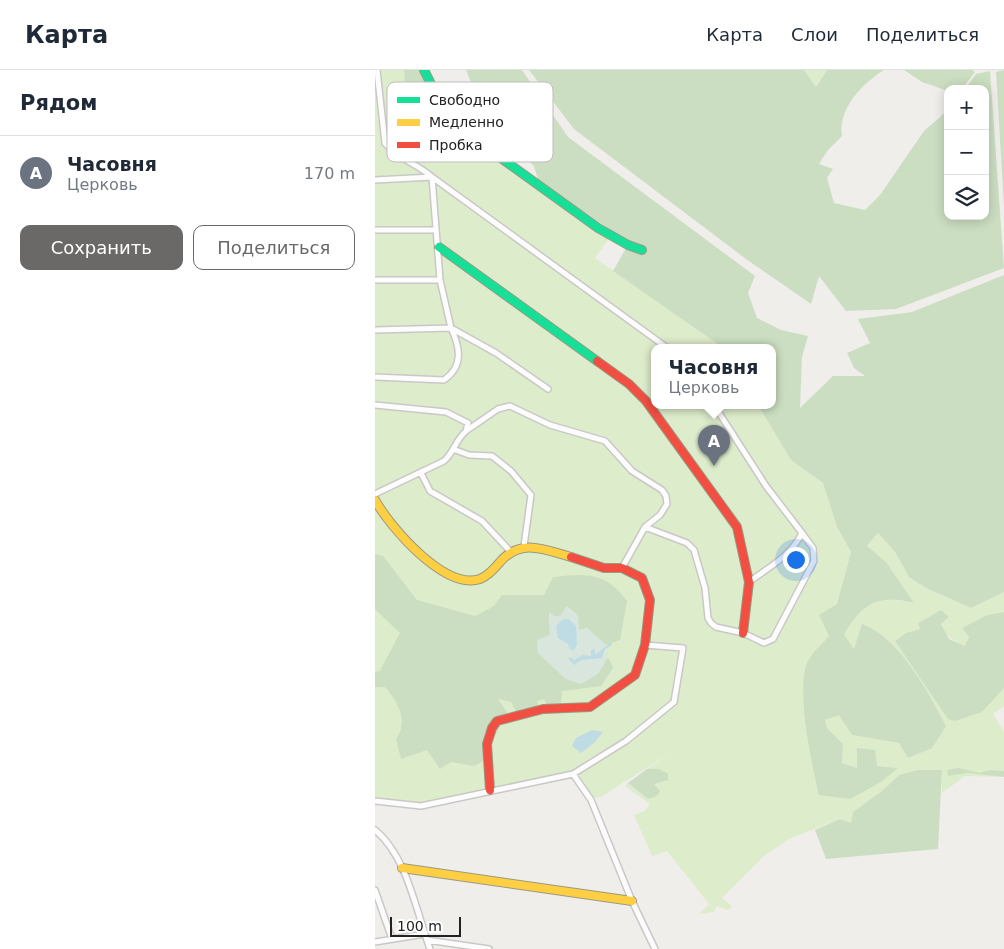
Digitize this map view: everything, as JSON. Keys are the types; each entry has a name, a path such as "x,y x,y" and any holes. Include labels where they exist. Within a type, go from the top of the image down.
{"street":[{"path":"377,70 385,144 387,146"},
{"path":"424,70 430,82"},
{"path":"411,162 662,344"},
{"path":"507,162 605,231 628,246 642,250"},
{"path":"375,180 432,177"},
{"path":"375,377 444,380 456,367 460,355 451,328 441,280 436,230 435,192 432,177"},
{"path":"376,230 436,230"},
{"path":"439,247 629,384 651,407"},
{"path":"375,280 441,280"},
{"path":"375,330 451,328 496,353 548,389"},
{"path":"375,405 446,412 468,423 467,431"},
{"path":"375,494 445,461 457,439 498,409 510,406 550,425 605,441 632,471 662,490 666,496 667,504 660,516 645,528 622,568"},
{"path":"653,409 737,527 749,582 743,633"},
{"path":"645,528 687,543 694,550 705,588 708,618 716,627 743,633 764,644 773,639 814,561 813,548 766,486 717,409"},
{"path":"453,449 469,456 492,456 511,471 531,495 524,546"},
{"path":"421,473 431,491 481,521 511,551"},
{"path":"375,500 383,514 428,563 469,581 481,579 491,572 511,551 524,546 568,556 604,568 622,568 642,578 650,600 645,645 635,675 590,707 543,709 497,721 493,724 485,755 490,790"},
{"path":"749,582 785,556 796,545 802,533"},
{"path":"375,801 421,806 573,774 625,741 674,702 683,648 645,645"},
{"path":"573,774 591,800 632,901 655,949"},
{"path":"375,830 386,839 402,868 430,949"},
{"path":"402,868 632,901"},
{"path":"375,890 392,939"},
{"path":"375,942 424,934"},
{"path":"427,940 489,949"}],"green space":[{"path":"375,70 404,70 405,82 387,82 387,162 500,162 610,237 595,258 718,344 651,344 651,409 760,409 791,460 823,483 837,527 851,552 829,636 808,660 819,795 898,768 877,766 875,750 857,768 842,763 843,744 827,728 825,720 839,714 852,735 899,743 946,726 919,680 886,638 854,649 843,635 856,616 871,604 890,600 913,603 886,562 867,547 878,533 895,552 909,577 926,588 971,608 1004,592 1004,612 987,615 962,628 969,637 965,646 953,640 945,633 941,610 918,623 920,629 906,633 1002,689 1004,688 1004,706 993,714 1004,732 1004,771 980,773 947,770 948,776 968,773 1004,777 965,776 942,793 942,770 899,775 882,791 853,812 851,824 840,819 789,839 764,856 722,898 732,906 728,910 717,906 714,912 699,914 709,904 667,851 652,856 634,815 645,811 650,804 625,786 628,783 648,799 659,769 647,769 673,751 601,797 592,798 578,774 423,806 375,801"},
{"path":"404,70 422,70 428,82 405,82"},
{"path":"466,70 522,70 530,82 471,82"},
{"path":"529,70 804,70 816,87 827,70 884,70 868,82 853,98 844,116 842,136 828,150 819,164 833,169 827,178 834,203 865,210 880,195 924,131 944,114 944,220 989,220 989,85 968,85 976,74 990,71 1004,268 896,309 846,311 819,276 811,304 746,259 574,129 553,101 553,82 538,82"},
{"path":"804,70 827,70 816,87"},
{"path":"904,70 972,70 975,72 965,85 944,85 944,90 922,82"},
{"path":"1004,70 1004,207 996,72"},
{"path":"553,115 568,137 755,276 748,293 757,318 781,330 808,336 802,357 800,408 833,376 865,376 854,368 847,353 870,343 858,319 912,312 1004,275 1004,592 971,608 926,588 909,577 895,552 878,533 867,546 886,562 914,603 890,600 872,604 857,616 844,635 854,649 862,624 876,631 888,641 900,653 922,683 946,726 932,748 908,758 899,743 852,735 839,715 825,720 827,728 843,744 842,763 857,768 857,748 875,750 877,766 898,768 881,782 850,799 819,795 806,726 803,687 809,659 829,636 819,615 837,604 851,552 837,527 823,483 791,460 760,409 776,409 776,344 718,344 613,271 629,243 538,180 534,166 530,162 553,162"},
{"path":"375,554 383,556 417,600 475,616 494,606 502,595 544,595 553,577 585,575 603,580 619,591 627,601 620,640 606,645 587,628 579,630 567,606 560,616 554,616 549,613 550,635 538,653 566,679 598,674 608,657 613,668 601,686 562,691 560,711 549,710 544,699 537,701 538,709 519,717 511,702 498,699 507,712 482,762 474,766 451,762 440,769 427,750 401,759 396,739 402,725 398,705 385,687 375,687 375,672 380,671 400,633 375,609"},
{"path":"941,610 949,617 941,624 949,639 965,646 969,637 962,628 987,615 1004,612 1004,688 982,712 955,721 948,719 895,641 906,633 920,629 918,623"},
{"path":"958,768 980,773 990,770 1004,771 1004,777 968,773 948,776 947,770"},
{"path":"647,769 659,769 668,774 668,780 654,784 660,791 657,796 648,799 628,783"},
{"path":"918,770 942,770 938,849 826,859 815,830 840,819 851,823 853,812 882,791 899,775"}],"shaded area":[{"path":"567,606 578,615 579,630 587,628 606,645 595,655 595,649 591,656 574,660 578,664 582,660 604,656 607,647 608,657 598,674 581,684 566,679 538,653 537,640 550,635 549,612 554,616 560,616"}],"water":[{"path":"563,619 569,619 576,626 577,645 573,651 569,648 568,644 558,638 556,626"},
{"path":"611,642 612,645 605,649 602,658 582,660 574,665 568,658 571,657 574,660 583,655 591,656 591,650 595,649 595,655"},
{"path":"592,730 603,732 595,742 581,753 572,746 576,738"}],"traffic: fast":[{"path":"424,70 430,82"},
{"path":"506,162 598,228 628,245 642,250"},
{"path":"439,247 597,361"}],"traffic: slow":[{"path":"375,500 382,512 406,540 420,554 451,576 466,580 483,578 508,555 524,548 533,547 571,557"},
{"path":"402,868 632,901"}],"traffic: jam":[{"path":"597,361 629,384 651,408"},
{"path":"652,409 737,527 749,582 743,633"},
{"path":"490,790 487,744 492,728 497,721 543,709 590,707 635,675 645,645 650,600 642,578 622,568 604,568 571,557"}],"place":[{"name":"Часовня","path":"714,466"}]}
